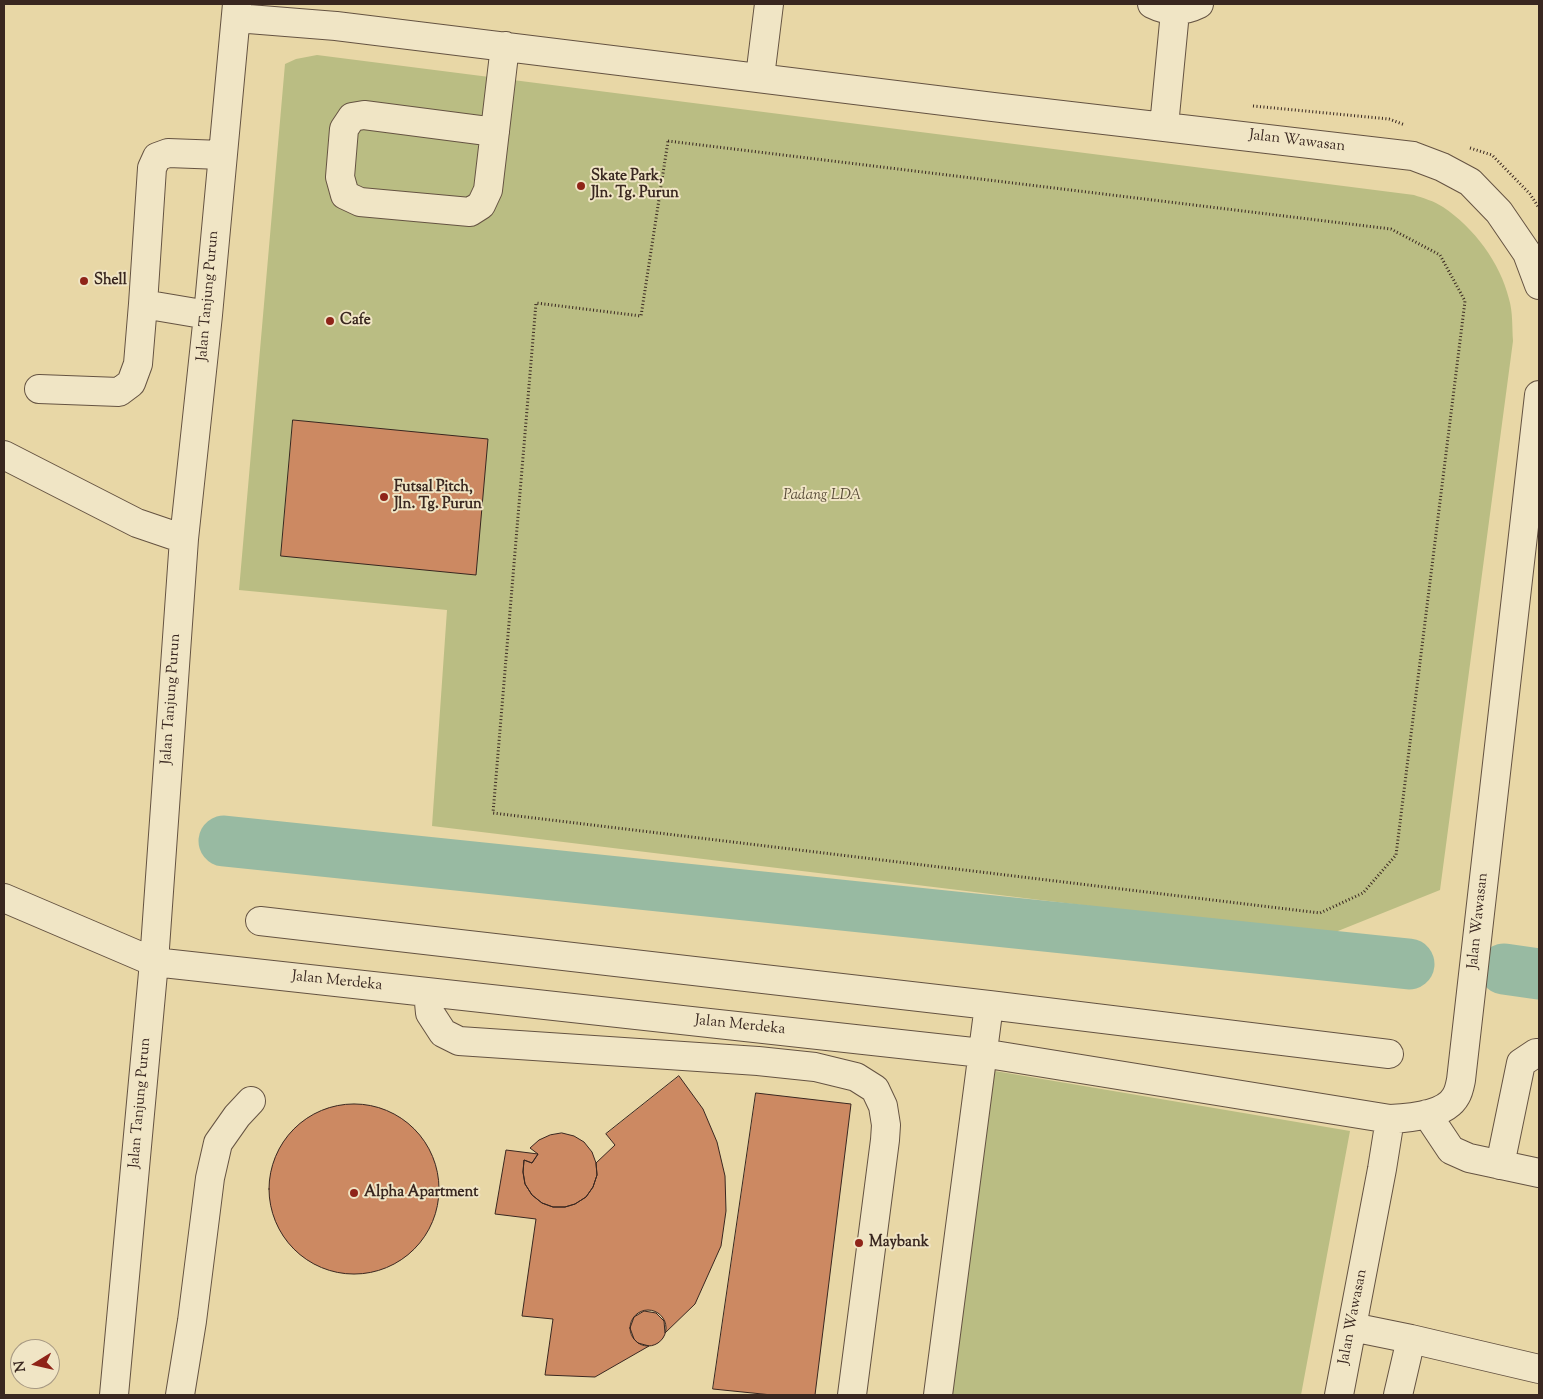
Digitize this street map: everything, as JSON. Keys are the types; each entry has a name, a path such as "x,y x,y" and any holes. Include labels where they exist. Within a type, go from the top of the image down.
{"street":[{"path":"760,77 769,4"},
{"path":"1164,126 1176,6"},
{"name":"Jalan Wawasan","path":"236,11 336,26 993,107 1413,156 1442,167 1470,182 1499,212 1527,253 1539,285"},
{"name":"Jalan Tanjung Purun","path":"114,1395 154,962 184,539 208,315 236,11"},
{"path":"495,132 364,115 352,117 344,129 340,177 345,195 360,202 470,212 481,206 488,190 495,132 505,46"},
{"path":"39,389 119,392 132,383 138,364 152,168 158,157 168,153 222,155"},
{"path":"143,304 208,315"},
{"name":"Jalan Wawasan","path":"1339,1395 1390,1119 1426,1114 1448,1106 1456,1096 1461,1080 1472,998 1539,395"},
{"path":"4,455 137,523 184,539"},
{"name":"Jalan Merdeka","path":"4,898 154,962 982,1053 1390,1119"},
{"path":"260,921 989,1005 1389,1054"},
{"path":"428,992 430,1013 443,1033 459,1041 758,1061 815,1067 856,1077 875,1090 883,1106 886,1125 885,1140 852,1395"},
{"path":"542,1046 544,1005"},
{"path":"938,1395 989,1005"},
{"path":"758,1061 762,1029"},
{"path":"1500,1165 1521,1062 1536,1052 1539,1053"},
{"path":"180,1395 192,1321 210,1178 218,1143 237,1116 251,1101"},
{"path":"1426,1114 1451,1150 1469,1158 1539,1173"},
{"path":"1352,1327 1539,1369"},
{"path":"1398,1395 1411,1339"}],"path":[{"path":"668,142 1391,229 1440,255 1465,300 1396,855 1362,894 1320,913 493,813 536,303 640,316 668,142"}],"green space":[{"name":"Padang LDA","path":"317,55 1414,195 1432,201 1454,215 1484,247 1499,272 1510,304 1513,341 1440,890 1328,935 432,826 447,610 239,590 285,64 296,59"},
{"path":"989,1070 1350,1131 1301,1395 943,1395"}],"building":[{"name":"Futsal Pitch, Jln. Tg. Purun","path":"293,420 488,439 476,575 281,556"},
{"path":"679,1076 703,1109 717,1142 725,1176 726,1211 721,1246 695,1304 665,1333 664,1321 656,1313 644,1311 634,1317 630,1328 634,1339 638,1343 649,1346 595,1377 545,1375 553,1319 522,1316 536,1219 495,1214 506,1150 538,1154 532,1163 524,1160 523,1172 525,1184 532,1195 542,1203 553,1207 565,1207 575,1204 586,1197 593,1187 597,1175 596,1163 615,1145 606,1134"},
{"path":"756,1093 851,1104 815,1395 772,1395 713,1389"},
{"name":"Alpha Apartment","path":"346,1104 362,1104 387,1110 408,1123 420,1135 433,1156 439,1189 433,1222 420,1243 408,1255 387,1268 362,1274 346,1274 321,1268 300,1255 288,1243 275,1222 269,1197 269,1181 275,1156 288,1135 300,1123 321,1110"},
{"path":"562,1133 574,1136 584,1142 592,1152 596,1163 597,1175 593,1187 586,1197 575,1204 565,1207 553,1207 542,1203 532,1195 525,1184 524,1160 532,1163 538,1154 530,1148 539,1140 550,1135"},
{"path":"648,1310 660,1316 666,1328 660,1340 648,1346 636,1340 630,1328 636,1316"}],"waterway":[{"path":"224,841 1409,964"},
{"path":"1504,969 1539,974"}],"place":[{"name":"Skate Park, Jln. Tg. Purun","path":"581,186"},
{"name":"Shell","path":"84,281"},
{"name":"Cafe","path":"330,321"},
{"name":"Futsal Pitch, Jln. Tg. Purun","path":"384,497"},
{"name":"Alpha Apartment","path":"354,1193"},
{"name":"Maybank","path":"859,1243"}]}
